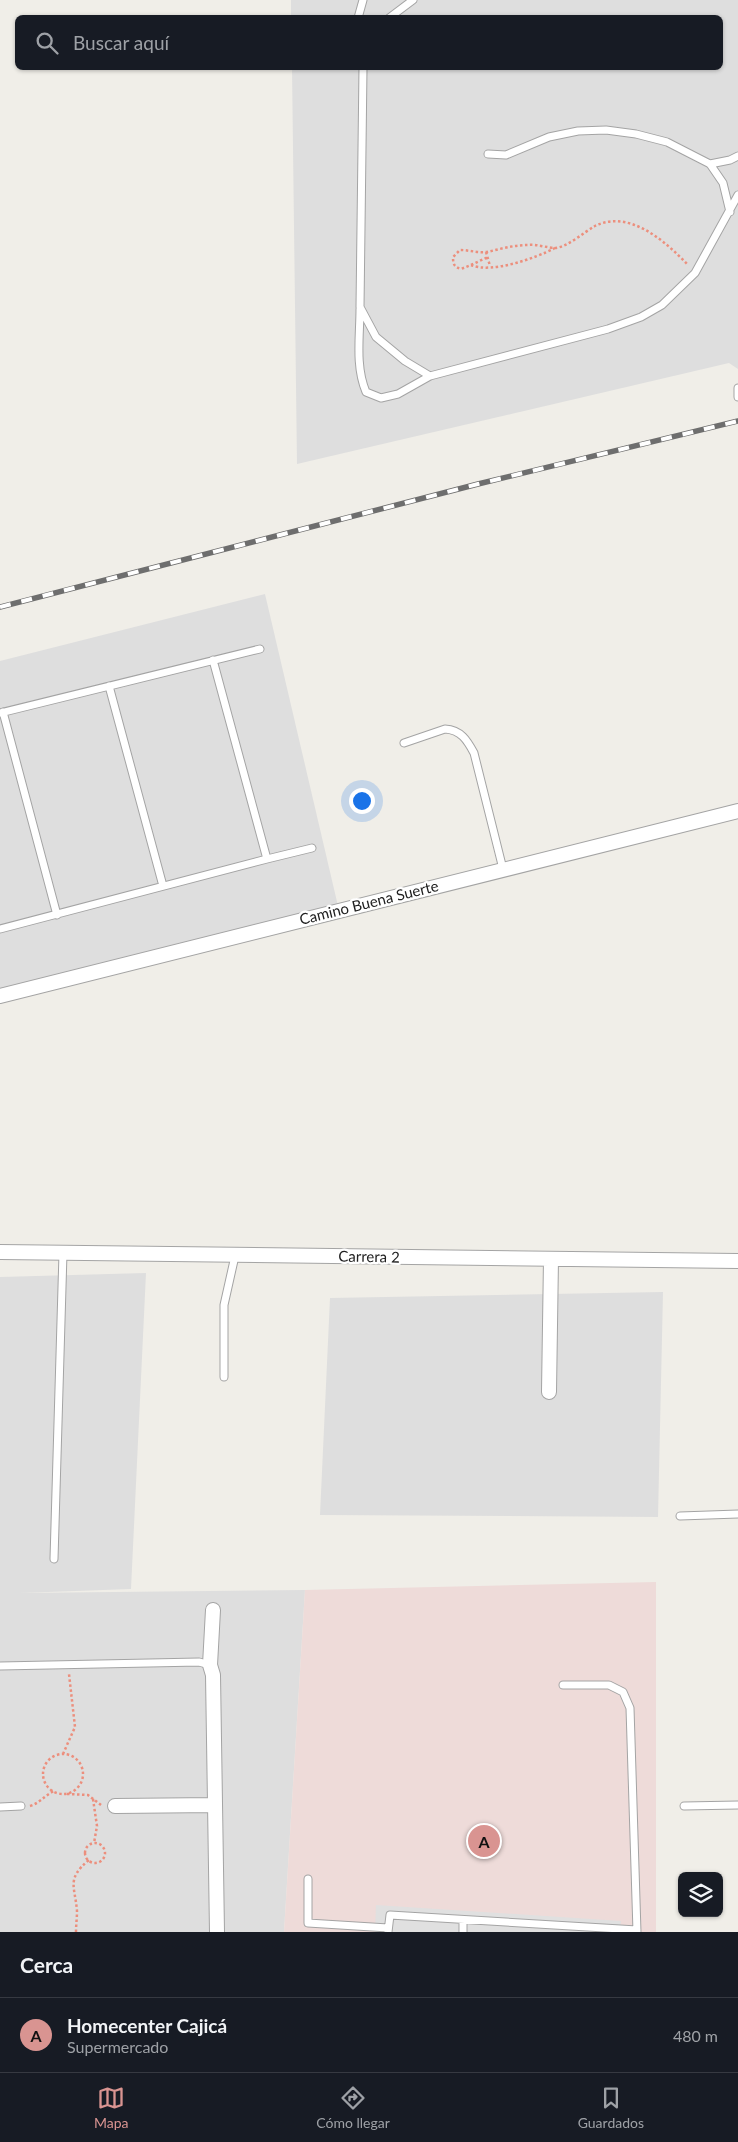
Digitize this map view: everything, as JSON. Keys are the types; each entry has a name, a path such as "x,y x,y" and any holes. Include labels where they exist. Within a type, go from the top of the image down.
{"street":[{"name":"Camino Buena Suerte","path":"0,996 738,811"},
{"name":"Carrera 2","path":"0,1252 738,1261"},
{"path":"549,1392 551,1259"},
{"path":"213,1610 210,1664 213,1674 217,1932"},
{"path":"114,1806 215,1805"}],"lane":[{"path":"359,15 363,0"},
{"path":"393,15 413,0"},
{"path":"363,70 359,364 360,378 366,392 381,398 398,394 430,376 608,329 640,317 662,305 680,290 695,273 738,195"},
{"path":"488,154 506,155 550,137 578,131 606,130 636,134 666,142 710,164 724,183 730,212"},
{"path":"710,164 730,160 738,156"},
{"path":"360,307 376,337 405,361 430,376"},
{"path":"738,388 738,398"},
{"path":"57,915 2,712 260,649"},
{"path":"213,660 266,859"},
{"path":"110,686 164,886"},
{"path":"404,743 445,729 464,736 474,753 503,869"},
{"path":"0,930 312,848"},
{"path":"54,1559 63,1253"},
{"path":"224,1377 224,1305 235,1256"},
{"path":"680,1516 738,1514"},
{"path":"0,1666 199,1662 210,1664"},
{"path":"308,1879 308,1923 388,1930 390,1915 463,1920 531,1928 637,1931 630,1708 623,1692 609,1685 563,1685"},
{"path":"684,1806 738,1805"},
{"path":"0,1807 21,1806"},
{"path":"463,1920 463,1932"}],"path":[{"path":"471,265 482,269 490,266 505,266 542,254 582,236 595,226 613,220 650,232 670,247 695,273"},
{"path":"488,257 461,269 456,267 453,257 460,250 486,252 523,245 540,244 555,248"},
{"path":"486,252 490,266"},
{"path":"62,1754 75,1727 75,1714 69,1679 70,1665"},
{"path":"54,1792 45,1782 44,1769 51,1758 62,1754 74,1757 83,1772 80,1784 72,1792 66,1794"},
{"path":"21,1806 31,1806 54,1792 88,1795 103,1806 114,1806"},
{"path":"92,1799 97,1826 94,1843"},
{"path":"89,1860 101,1861 105,1854 102,1846 94,1843"},
{"path":"89,1860 85,1851 87,1847 94,1843"},
{"path":"76,1932 77,1912 74,1877 77,1871 89,1860"}],"shaded area":[{"path":"291,0 738,0 738,369 729,363 297,464 292,70 723,70 723,15 291,15"},
{"path":"265,594 338,906 0,992 0,661"},
{"path":"146,1273 131,1589 20,1593 305,1590 284,1932 0,1932 0,1277"},
{"path":"663,1292 658,1517 320,1515 330,1298"},
{"path":"656,1582 656,1932 284,1932 305,1590"},
{"path":"376,1905 621,1921 620,1932 375,1932"}],"railway":[{"path":"0,607 478,484 738,421"}],"place":[{"name":"Homecenter Cajicá","path":"484,1841"}]}
